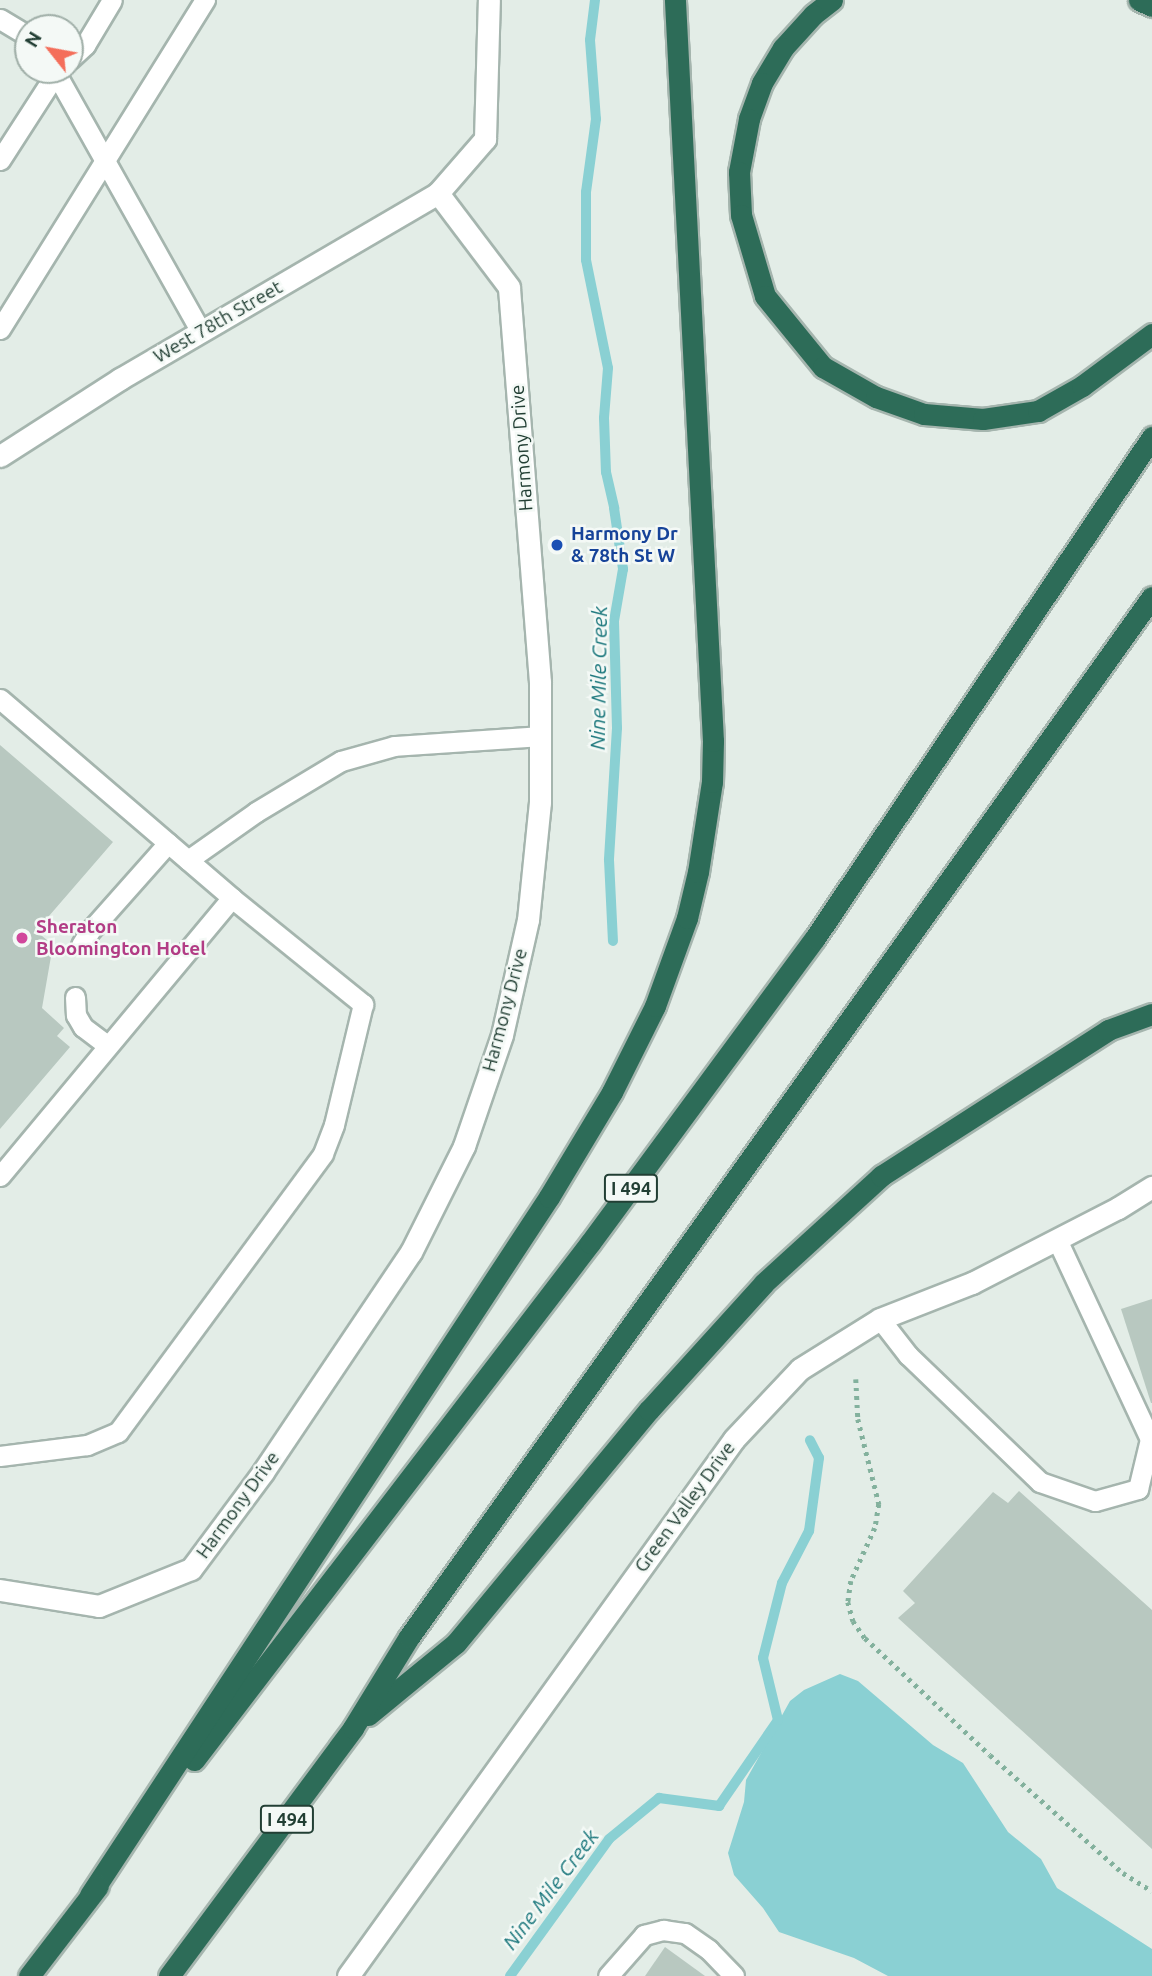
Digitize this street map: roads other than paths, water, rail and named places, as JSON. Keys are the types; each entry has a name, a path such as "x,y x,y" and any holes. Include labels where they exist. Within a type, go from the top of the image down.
{"highway":[{"path":"90,1895 550,1197 612,1092 655,1006 687,918 708,806 713,741 675,0"},
{"path":"832,0 813,15 783,48 762,83 749,120 739,172 741,215 765,296 823,367 876,397 924,414 983,419 1038,411 1082,386 1152,334"},
{"path":"1139,0 1152,6"},
{"name":"I 494","path":"29,1976 590,1243 816,938 1152,437"},
{"name":"I 494","path":"169,1976 220,1911 353,1728 410,1637 1152,597"},
{"path":"353,1728 456,1643 657,1400 764,1283 871,1185 1108,1030 1152,1013"},
{"path":"187,1976 220,1911"}],"street":[{"name":"West 78th Street","path":"0,456 120,379 438,193 485,139 489,0"},
{"name":"Harmony Drive","path":"0,1590 99,1606 191,1569 271,1461 411,1252 464,1146 502,1035 528,920 540,802 540,682 509,288 438,193"},
{"name":"Green Valley Drive","path":"348,1976 734,1439 800,1369 880,1319 972,1283 1152,1187"}],"lane":[{"path":"84,46 112,0"},
{"path":"0,329 205,0"},
{"path":"0,160 49,84"},
{"path":"67,84 106,162 201,332"},
{"path":"0,699 232,898 363,1004 334,1125 323,1154 118,1432 87,1445 0,1456"},
{"path":"188,860 256,811 341,761 394,746 540,736"},
{"path":"81,945 89,932 168,843"},
{"path":"0,1176 232,898"},
{"path":"75,997 76,1015 83,1027 108,1046"},
{"path":"880,1319 908,1355 1040,1482 1095,1501 1138,1489 1150,1438 1057,1240"},
{"path":"608,1976 644,1935 663,1930 685,1933 734,1976"}],"water":[{"path":"840,1674 858,1681 933,1745 963,1763 1008,1832 1041,1859 1057,1888 1152,1949 1152,1976 888,1976 854,1958 779,1932 763,1908 734,1875 728,1853 744,1802 746,1780 790,1701 804,1690"}],"waterway":[{"name":"Nine Mile Creek","path":"595,0 590,40 596,119 586,192 586,260 608,368 604,418 606,472 623,569 614,621 617,728 609,860 613,941"},
{"name":"Nine Mile Creek","path":"510,1976 609,1839 659,1798 719,1806 778,1720 763,1658 782,1583 809,1531 819,1458 810,1440"}],"place":[{"name":"Harmony Dr & 78th St W","path":"557,545"},
{"name":"Sheraton Bloomington Hotel","path":"22,938"}]}
